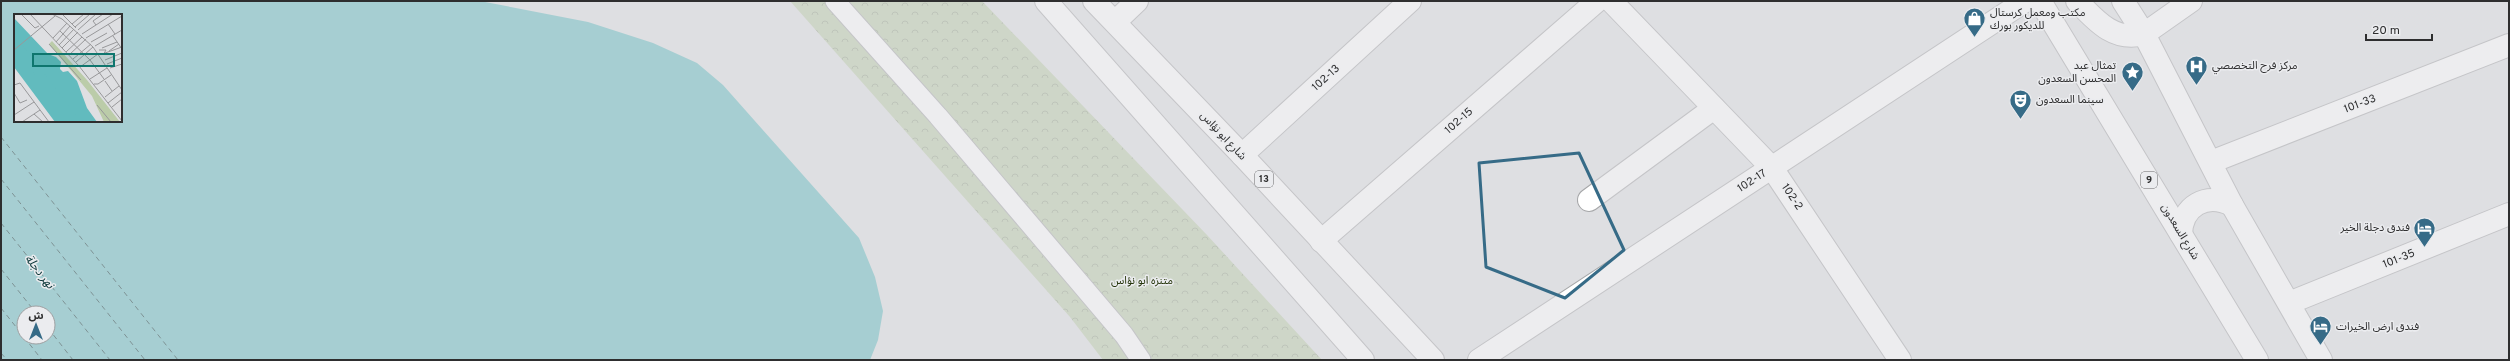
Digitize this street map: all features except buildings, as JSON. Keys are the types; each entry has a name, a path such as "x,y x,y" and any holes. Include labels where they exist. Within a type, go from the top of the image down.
{"street":[{"path":"836,1 938,116 1124,335 1141,360"},
{"path":"1046,1 1363,360"},
{"name":"شارع ابو نؤاس","path":"1094,1 1242,155 1433,360"},
{"path":"1115,22 1137,1"},
{"name":"102-13","path":"1242,155 1410,1"},
{"name":"102-15","path":"1321,241 1597,1"},
{"name":"102-2","path":"1611,1 1772,168 1900,360"},
{"name":"102-17","path":"1479,360 2025,1"},
{"name":"شارع السعدون","path":"2040,1 2257,360"},
{"path":"2077,1 2103,26 2117,35 2131,37 2144,34 2191,1"},
{"path":"2123,1 2144,34 2232,205 2321,360"},
{"name":"101-33","path":"2211,162 2509,45"},
{"path":"1589,200 1714,108"},
{"path":"2181,234 2184,216 2197,203 2215,199 2232,205"},
{"name":"101-35","path":"2289,303 2509,214"}],"highlighted area":[{"path":"1579,153 1624,250 1565,298 1486,267 1479,163"}],"green space":[{"name":"متنزه ابو نؤاس","path":"790,1 982,1 1207,235 1322,360 1103,360 1070,317"}],"water":[{"name":"نهر دجلة","path":"1,1 480,1 588,22 653,43 697,63 723,85 859,238 875,277 883,311 878,340 870,360 1,360"}],"ferry route":[{"path":"1,137 178,360"},
{"path":"1,179 145,360"},
{"path":"1,223 110,360"},
{"path":"1,269 30,305"},
{"path":"1,308 16,327"},
{"path":"56,338 73,360"},
{"path":"30,345 42,360"},
{"path":"1,353 7,360"}],"place":[{"name":"مكتب ومعمل كرستال للديكور بورك","path":"1975,38"},
{"name":"مركز فرح التخصصي","path":"2197,86"},
{"name":"تمثال عبد المحسن السعدون","path":"2132,92"},
{"name":"سينما السعدون","path":"2021,120"},
{"name":"فندق دجلة الخير","path":"2425,248"},
{"name":"فندق ارض الخيرات","path":"2320,346"}]}
